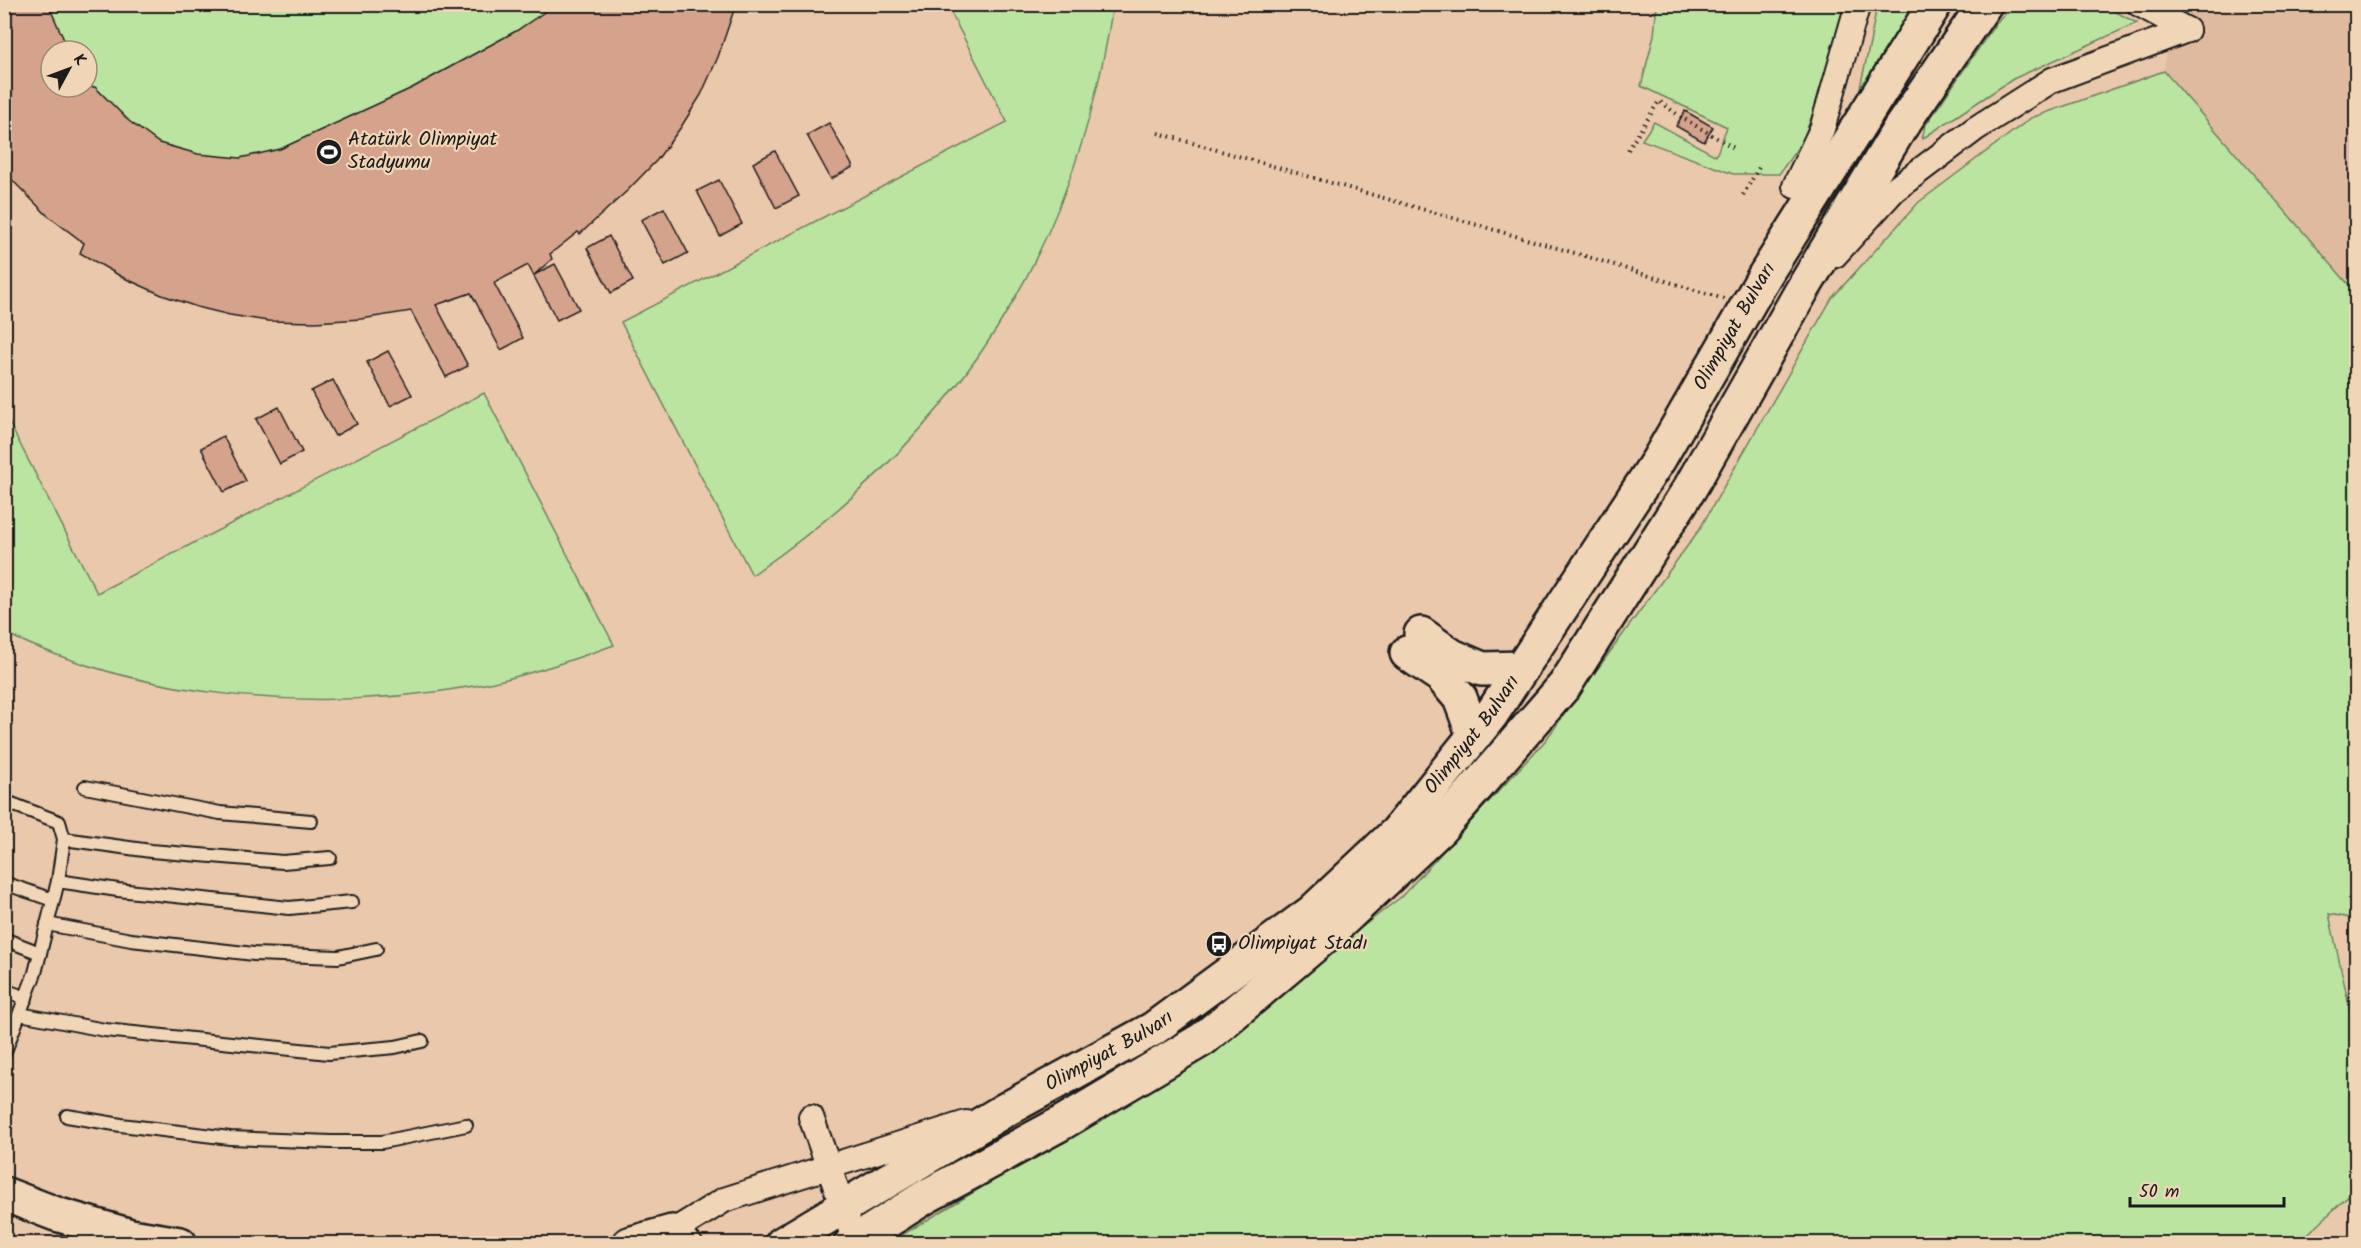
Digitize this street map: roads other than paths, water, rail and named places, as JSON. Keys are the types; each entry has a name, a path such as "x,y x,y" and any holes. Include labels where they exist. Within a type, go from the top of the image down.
{"main road":[{"name":"Olimpiyat Bulvarı","path":"782,1244 1005,1110 1153,1029 1312,912 1397,832 1474,736 1522,668 1659,459 1747,306 1935,4"},
{"name":"Olimpiyat Bulvarı","path":"853,1242 925,1197 1060,1124 1203,1039 1329,933 1440,829 1565,685 1690,488 1801,292 1900,128 1985,4"},
{"path":"1474,736 1460,698 1414,644 1452,656 1482,669 1522,668"},
{"path":"4,1194 56,1214 131,1236 180,1244"},
{"path":"628,1244 681,1238"}],"street":[{"path":"1795,186 1822,129 1858,4"},
{"path":"1801,292 1894,190 1975,129 2052,80 2187,30 2139,4"},
{"path":"681,1238 724,1200 1005,1110"},
{"path":"811,1117 853,1242"}],"lane":[{"path":"85,787 220,813 311,821"},
{"path":"4,801 59,822 64,839 58,880 40,953 26,998 6,1047"},
{"path":"64,839 151,851 272,861 330,858"},
{"path":"58,880 118,890 289,908 352,902"},
{"path":"4,884 53,900"},
{"path":"47,924 131,940 254,954 338,957 376,949"},
{"path":"4,939 40,953"},
{"path":"4,990 26,998"},
{"path":"20,1014 105,1030 329,1053 395,1047 423,1041"},
{"path":"67,1116 230,1138 321,1142 382,1142 466,1125"}],"place":[{"name":"Atatürk Olimpiyat Stadyumu","path":"329,152"},
{"name":"Olimpiyat Stadı","path":"1219,944"}]}
